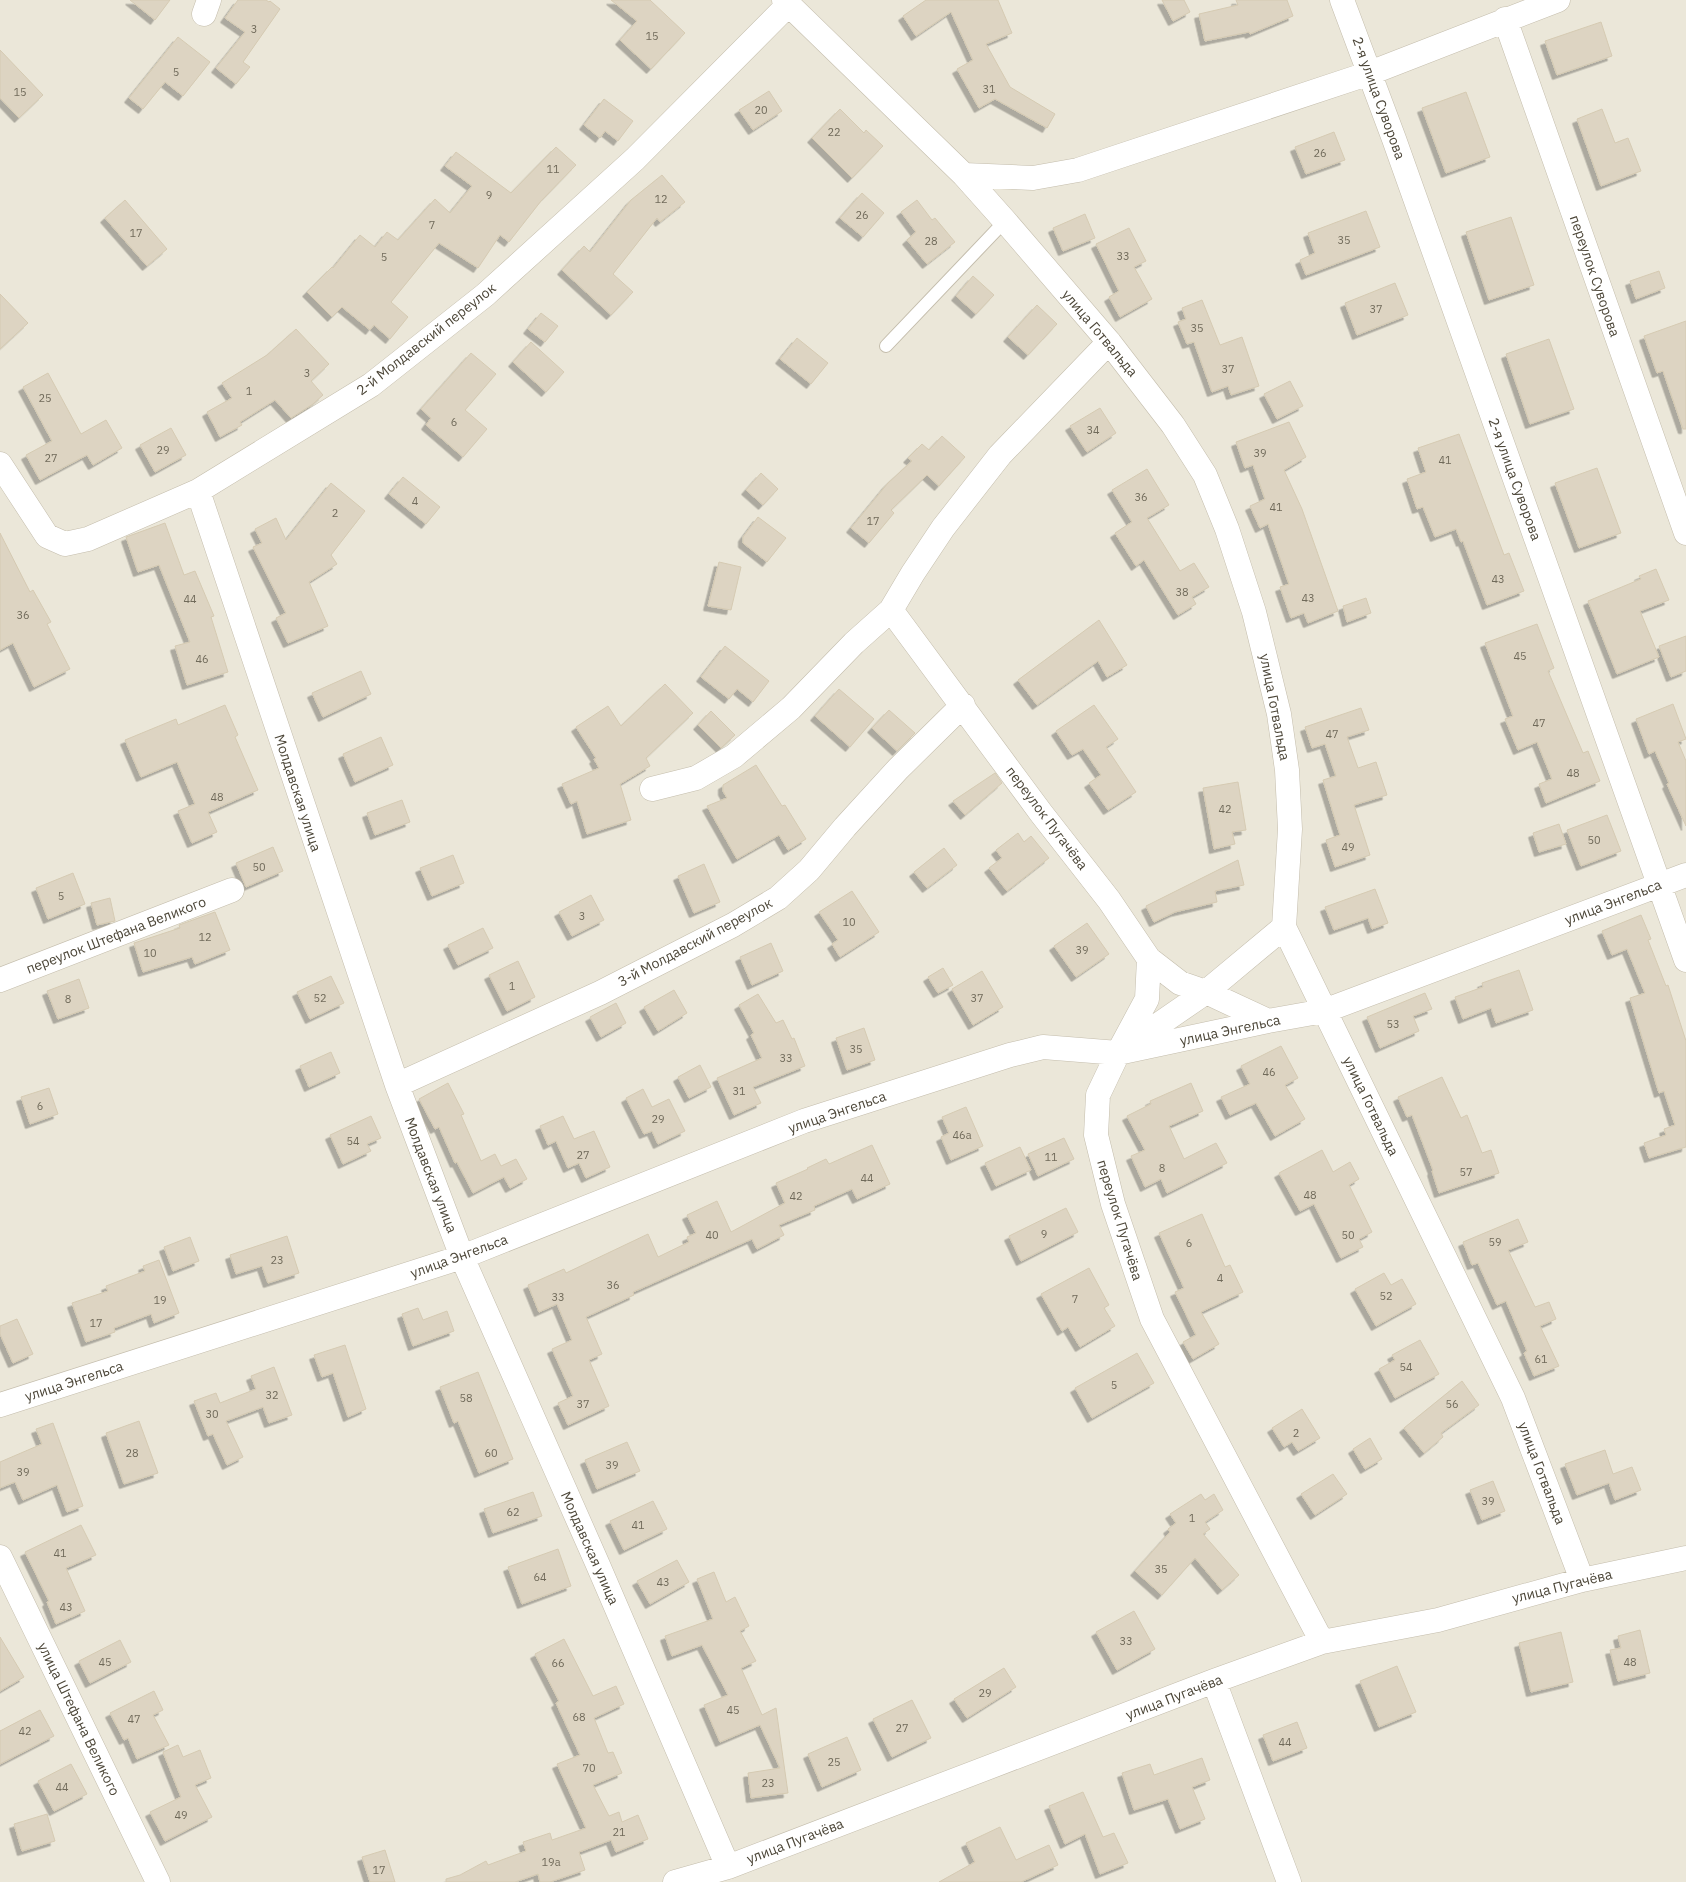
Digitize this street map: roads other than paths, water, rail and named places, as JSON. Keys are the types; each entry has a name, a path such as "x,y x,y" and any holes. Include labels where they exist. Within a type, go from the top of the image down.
{"street":[{"name":"2-я улица Суворова","path":"1342,0 1370,73 1686,960"},
{"path":"964,176 1033,178 1078,170 1370,73 1558,0"},
{"name":"улица Готвальда","path":"787,2 964,176 1005,221 1109,342 1173,424 1205,475 1227,529 1254,612 1279,714 1287,770 1290,829 1284,927 1514,1398 1582,1580"},
{"name":"2-й Молдавский переулок","path":"0,464 47,536 65,544 88,539 198,492 371,385 485,294 635,159 787,2"},
{"name":"переулок Суворова","path":"1505,19 1686,533"},
{"path":"652,789 696,778 734,756 791,708 854,643 891,610 943,528 1000,455 1109,342"},
{"name":"Молдавская улица","path":"198,492 397,1085 462,1257 598,1565 728,1867"},
{"name":"переулок Пугачёва","path":"891,610 1041,813 1109,900 1149,959 1147,1000 1098,1095 1096,1135 1113,1204 1152,1319 1322,1642"},
{"name":"3-й Молдавский переулок","path":"397,1085 600,993 733,925 778,898 809,870 898,769 963,705"},
{"name":"улица Энгельса","path":"0,1405 462,1257 804,1121 1010,1055 1043,1047 1118,1053 1324,1011 1686,875"},
{"name":"переулок Штефана Великого","path":"0,980 232,890"},
{"path":"1118,1053 1206,992 1284,927"},
{"path":"1149,959 1180,983 1206,992 1268,1021"},
{"name":"улица Штефана Великого","path":"0,1556 158,1882"},
{"name":"улица Пугачёва","path":"675,1882 728,1867 1214,1681 1322,1642 1438,1620 1582,1580 1686,1558"},
{"path":"1214,1681 1289,1882"}],"lane":[{"path":"886,346 1005,221"}]}
